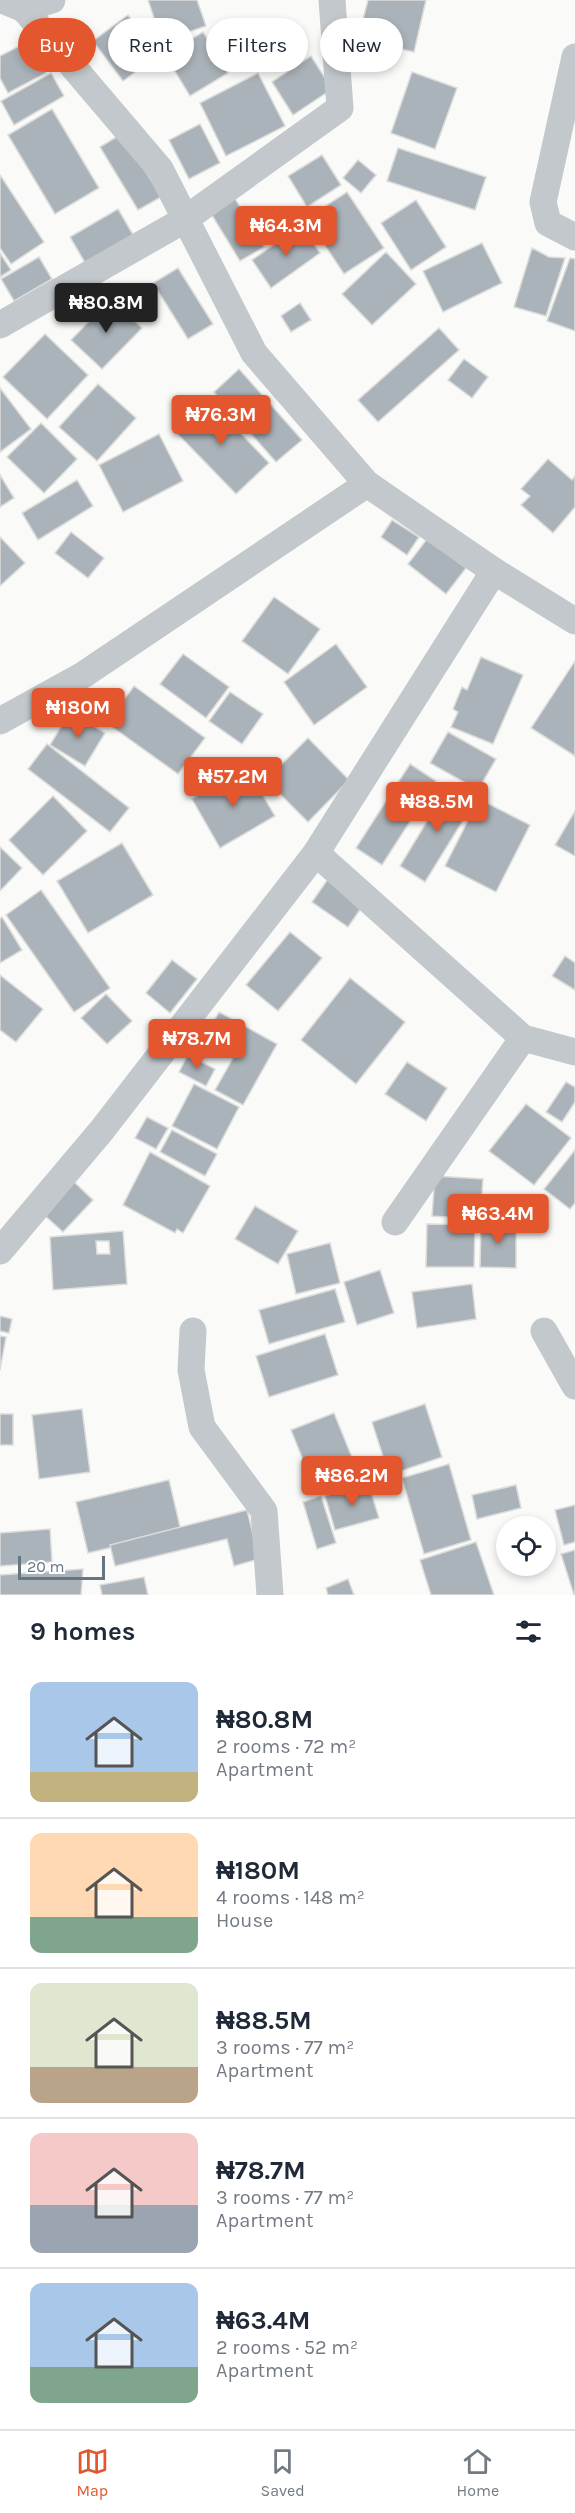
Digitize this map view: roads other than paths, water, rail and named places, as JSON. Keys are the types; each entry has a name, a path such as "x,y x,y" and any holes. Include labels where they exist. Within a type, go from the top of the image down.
{"street":[{"path":"13,4 52,0"},
{"path":"0,326 184,220 340,108 332,0"},
{"path":"13,4 160,169 184,220 254,353 367,484 494,571 575,621"},
{"path":"575,57 543,202 548,223 575,237"},
{"path":"0,721 83,675 367,484"},
{"path":"0,1251 102,1130 316,853 494,571"},
{"path":"316,853 523,1038 575,1052"},
{"path":"395,1222 523,1038"},
{"path":"193,1331 191,1370 202,1427 264,1511 270,1595"},
{"path":"544,1331 575,1386"}]}
